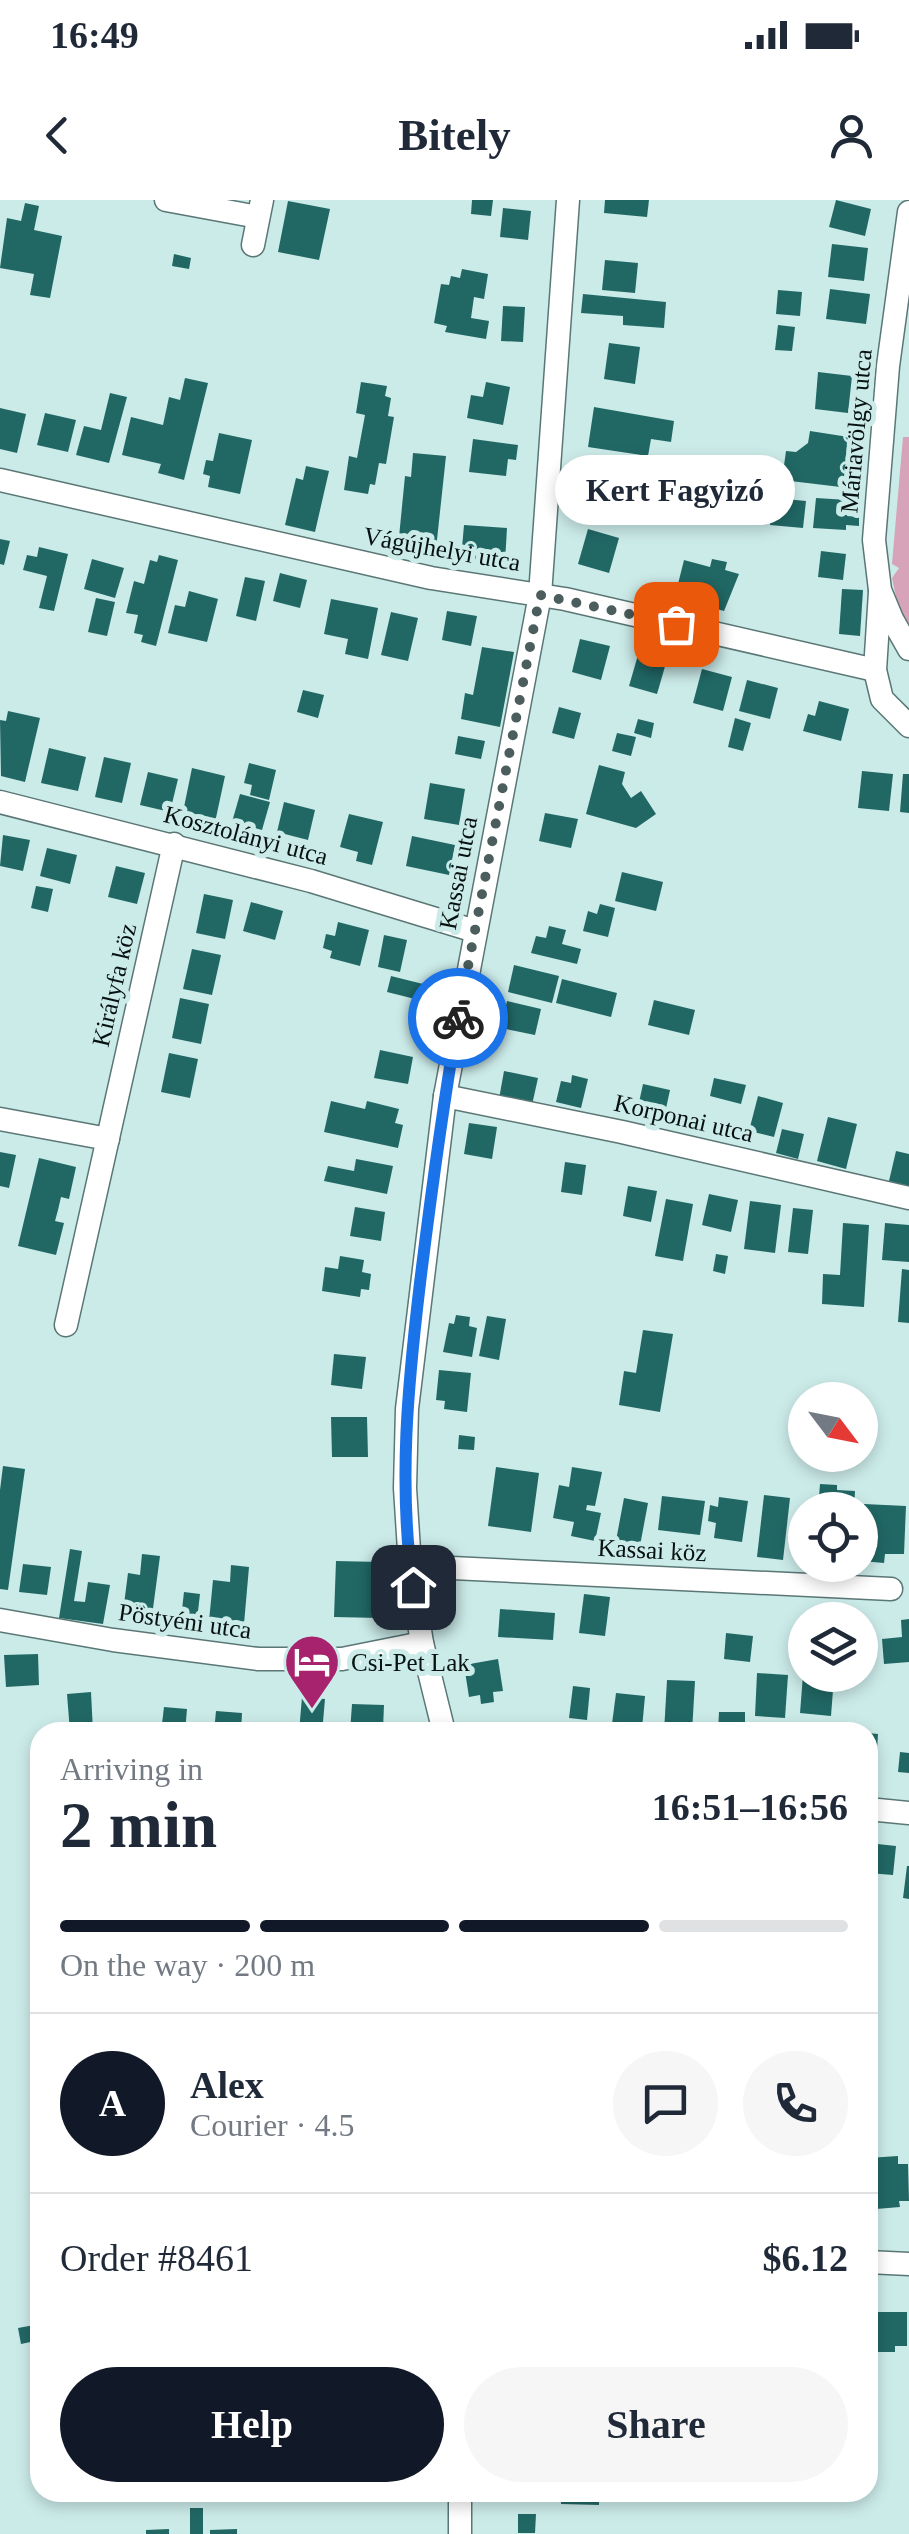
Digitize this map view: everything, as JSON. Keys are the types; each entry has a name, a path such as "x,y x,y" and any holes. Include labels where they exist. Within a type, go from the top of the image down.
{"street":[{"path":"166,200 260,209 253,245"},
{"name":"Kassai utca","path":"442,1722 422,1643 410,1566 405,1488 406,1409 445,1096 540,595 568,200"},
{"name":"Máriavölgy utca","path":"909,212 888,366 874,540 880,590 909,650"},
{"name":"Vágújhelyi utca","path":"0,480 431,578 540,595 875,670"},
{"path":"880,590 875,670 882,700 909,726"},
{"path":"875,670 909,650"},
{"name":"Kosztolányi utca","path":"0,802 174,844 475,930"},
{"name":"Királyfa köz","path":"66,1325 174,844"},
{"name":"Korponai utca","path":"445,1096 909,1198"},
{"path":"0,1120 108,1139"},
{"name":"Kassai köz","path":"410,1566 891,1589"},
{"name":"Pöstyéni utca","path":"0,1620 113,1640 272,1659 342,1659 422,1643"},
{"path":"878,1810 909,1813"},
{"path":"878,2262 909,2264"},
{"path":"460,2502 460,2534"}],"shaded area":[{"path":"903,437 909,437 909,628 892,578 899,568 892,564"}],"building":[{"path":"472,200 493,200 491,216 471,214"},
{"path":"605,200 649,200 647,217 604,213"},
{"path":"836,200 871,209 865,236 829,227"},
{"path":"288,201 330,209 319,260 278,252"},
{"path":"25,203 39,206 34,230 62,236 50,298 30,295 34,274 0,268 7,218 21,221"},
{"path":"503,208 531,211 528,240 500,237"},
{"path":"832,244 868,248 864,281 828,277"},
{"path":"174,254 191,258 189,269 172,266"},
{"path":"605,260 638,263 635,293 602,290"},
{"path":"462,269 488,274 484,299 474,297 471,318 489,321 486,339 445,332 447,326 434,323 441,284 449,285 451,276 460,278"},
{"path":"830,289 870,294 866,324 826,319"},
{"path":"778,290 802,292 800,316 776,314"},
{"path":"583,294 666,302 664,328 623,325 623,316 581,313"},
{"path":"503,306 525,307 523,342 501,341"},
{"path":"778,325 795,327 792,351 775,350"},
{"path":"609,343 640,347 635,384 604,379"},
{"path":"818,372 852,376 848,413 815,409"},
{"path":"185,378 208,383 184,480 158,473 161,464 122,455 131,417 163,425 169,397 180,400"},
{"path":"361,382 387,386 385,396 391,398 388,416 394,417 386,464 379,463 375,485 370,484 368,494 344,490 349,456 357,458 365,415 356,413"},
{"path":"486,382 510,387 503,425 467,418 471,395 483,397"},
{"path":"110,393 127,397 109,463 76,455 84,426 101,430"},
{"path":"594,407 674,421 671,442 651,439 648,456 588,447"},
{"path":"0,408 26,414 17,453 0,449"},
{"path":"45,413 76,420 68,452 37,445"},
{"path":"810,431 855,438 849,488 782,480 786,451 796,452 808,443"},
{"path":"219,433 252,440 240,494 208,487 210,476 203,474 206,460 213,461"},
{"path":"473,439 518,445 516,460 508,459 506,476 469,472"},
{"path":"413,453 446,456 436,549 413,547 414,539 399,537 405,476 411,477"},
{"path":"306,466 329,471 315,532 285,525 296,478 303,480"},
{"path":"816,498 848,500 847,516 859,517 859,526 846,525 846,530 813,528"},
{"path":"785,499 806,501 803,528 770,525 772,511 784,512"},
{"path":"464,525 507,528 505,562 461,559"},
{"path":"588,529 619,538 609,573 578,564"},
{"path":"0,539 10,541 4,565 0,564"},
{"path":"39,547 68,554 54,611 39,608 47,576 23,570 27,555 37,557"},
{"path":"821,551 846,554 843,580 818,577"},
{"path":"159,555 178,560 156,646 141,642 143,635 134,633 138,615 126,613 134,581 144,584 150,560 157,562"},
{"path":"92,559 124,568 115,598 84,589"},
{"path":"712,559 727,562 725,570 739,574 724,611 686,601 687,595 676,592 684,560 710,567"},
{"path":"280,573 307,580 300,608 273,601"},
{"path":"245,577 265,581 256,621 236,616"},
{"path":"842,589 863,590 860,636 839,634"},
{"path":"189,591 218,599 207,642 168,633 175,605 185,607"},
{"path":"96,598 115,602 107,636 88,632"},
{"path":"331,599 378,608 368,659 345,654 348,639 324,634"},
{"path":"447,611 477,616 471,646 442,640"},
{"path":"391,612 418,618 408,661 381,655"},
{"path":"656,637 672,640 669,656 652,653"},
{"path":"580,639 610,646 601,680 572,672"},
{"path":"482,647 514,652 500,727 461,719 465,693 473,695"},
{"path":"638,655 666,663 657,694 629,686"},
{"path":"702,669 732,677 723,711 693,703"},
{"path":"747,680 778,688 770,719 739,711"},
{"path":"303,690 324,695 318,718 297,712"},
{"path":"819,701 849,709 841,741 803,731 808,714 815,716"},
{"path":"559,707 581,713 574,739 552,733"},
{"path":"8,711 40,718 25,782 1,776 0,720 6,721"},
{"path":"735,718 751,723 743,751 728,747"},
{"path":"638,719 654,723 651,738 634,733"},
{"path":"617,733 636,737 631,756 612,751"},
{"path":"458,736 485,741 481,759 455,754"},
{"path":"49,748 86,757 78,791 41,783"},
{"path":"104,757 131,763 122,803 95,797"},
{"path":"249,763 276,770 269,800 250,795 252,785 244,783"},
{"path":"599,765 625,772 622,784 631,798 641,791 656,814 636,828 586,814"},
{"path":"192,768 225,776 214,827 198,823 200,815 183,812"},
{"path":"862,771 893,774 889,811 858,808"},
{"path":"148,772 178,779 170,812 140,805"},
{"path":"903,774 909,774 909,813 900,812"},
{"path":"430,783 465,789 459,825 424,819"},
{"path":"240,794 270,802 262,830 232,822"},
{"path":"284,802 315,810 308,840 277,832"},
{"path":"545,813 578,819 571,848 539,841"},
{"path":"349,814 383,822 372,865 356,861 358,852 340,847"},
{"path":"3,835 30,840 23,871 0,866"},
{"path":"412,836 455,845 449,875 406,866"},
{"path":"47,848 77,855 70,884 40,876"},
{"path":"116,866 145,873 137,904 108,897"},
{"path":"622,872 663,882 656,911 615,901"},
{"path":"36,886 53,889 48,912 31,908"},
{"path":"204,894 233,900 225,939 196,933"},
{"path":"251,902 283,911 275,940 243,931"},
{"path":"600,904 615,908 608,937 583,931 588,911 597,914"},
{"path":"338,922 369,930 360,966 330,958 332,951 323,948 326,934 335,936"},
{"path":"549,926 566,930 562,944 581,949 577,964 531,953 536,936 546,938"},
{"path":"384,935 407,940 400,972 378,967"},
{"path":"192,949 221,955 212,995 183,989"},
{"path":"514,965 559,976 552,1003 508,992"},
{"path":"391,976 427,985 423,1001 387,992"},
{"path":"562,979 617,993 611,1017 556,1003"},
{"path":"180,998 209,1004 201,1044 172,1038"},
{"path":"654,1000 695,1010 689,1035 648,1025"},
{"path":"507,1001 541,1009 535,1035 501,1028"},
{"path":"380,1050 413,1057 408,1084 374,1078"},
{"path":"169,1053 198,1059 190,1098 161,1092"},
{"path":"504,1071 538,1078 532,1105 499,1099"},
{"path":"572,1075 588,1079 581,1108 556,1102 561,1081 571,1083"},
{"path":"714,1078 746,1085 741,1104 710,1096"},
{"path":"643,1084 670,1090 663,1122 636,1116"},
{"path":"758,1096 783,1103 774,1137 749,1131"},
{"path":"331,1101 365,1109 367,1101 399,1109 395,1123 403,1125 398,1148 324,1132"},
{"path":"828,1117 857,1124 846,1169 817,1161"},
{"path":"469,1123 497,1127 492,1159 464,1154"},
{"path":"782,1129 804,1134 798,1159 776,1153"},
{"path":"896,1151 909,1154 909,1186 889,1181"},
{"path":"0,1152 16,1155 9,1188 0,1186"},
{"path":"39,1158 76,1167 69,1199 61,1197 55,1221 64,1223 56,1255 18,1246"},
{"path":"356,1159 393,1166 387,1194 324,1181 328,1166 354,1171"},
{"path":"565,1162 586,1165 582,1195 561,1192"},
{"path":"628,1186 657,1191 651,1222 623,1216"},
{"path":"709,1194 738,1200 731,1232 702,1225"},
{"path":"666,1199 693,1204 683,1261 655,1256"},
{"path":"750,1201 781,1205 775,1253 744,1249"},
{"path":"355,1207 385,1212 381,1241 350,1236"},
{"path":"793,1208 813,1210 808,1254 788,1252"},
{"path":"843,1223 869,1225 864,1307 822,1304 823,1274 840,1275"},
{"path":"885,1223 909,1225 909,1262 882,1260"},
{"path":"716,1254 728,1256 725,1274 713,1271"},
{"path":"340,1256 364,1260 362,1272 371,1274 369,1290 361,1289 360,1297 322,1291 325,1267 338,1269"},
{"path":"902,1269 909,1270 909,1323 898,1322"},
{"path":"456,1315 470,1317 469,1326 477,1328 472,1357 443,1352 449,1323 454,1324"},
{"path":"487,1316 506,1319 499,1360 479,1356"},
{"path":"643,1330 673,1334 660,1412 619,1405 624,1371 636,1373"},
{"path":"334,1354 366,1357 362,1389 331,1385"},
{"path":"439,1370 471,1373 467,1412 444,1409 445,1401 436,1400"},
{"path":"331,1417 367,1417 368,1457 332,1457"},
{"path":"459,1435 475,1437 474,1450 458,1449"},
{"path":"3,1466 25,1469 8,1590 0,1589"},
{"path":"496,1467 539,1473 531,1532 488,1526"},
{"path":"572,1467 602,1472 595,1506 587,1505 586,1510 601,1513 595,1541 571,1536 574,1522 553,1518 559,1485 569,1487"},
{"path":"820,1484 855,1491 855,1492 819,1492"},
{"path":"764,1495 788,1498 783,1560 757,1557"},
{"path":"662,1496 705,1501 700,1535 658,1530"},
{"path":"719,1497 748,1501 742,1542 714,1538 716,1523 708,1521 710,1505 718,1507"},
{"path":"624,1498 648,1503 639,1551 615,1546"},
{"path":"878,1505 906,1506 904,1554 885,1554 884,1563 878,1562"},
{"path":"70,1549 82,1551 74,1601 85,1602 88,1582 110,1585 103,1624 59,1618"},
{"path":"142,1554 160,1556 152,1616 123,1612 128,1573 140,1575"},
{"path":"336,1561 381,1562 380,1618 334,1617"},
{"path":"23,1564 51,1567 47,1595 19,1592"},
{"path":"231,1565 249,1567 244,1624 209,1621 213,1580 230,1582"},
{"path":"184,1592 200,1594 197,1620 181,1618"},
{"path":"584,1594 610,1597 605,1636 579,1633"},
{"path":"500,1609 555,1613 553,1640 498,1637"},
{"path":"909,1619 909,1662 884,1664 882,1639 902,1637 901,1620"},
{"path":"726,1633 753,1636 750,1662 724,1659"},
{"path":"38,1654 39,1685 6,1687 4,1655"},
{"path":"498,1659 503,1691 493,1692 494,1702 481,1704 480,1695 469,1697 464,1665"},
{"path":"757,1673 788,1675 785,1718 755,1716"},
{"path":"667,1680 695,1681 693,1722 665,1722"},
{"path":"573,1686 590,1688 587,1720 569,1718"},
{"path":"91,1692 92,1722 69,1722 67,1694"},
{"path":"802,1692 833,1692 831,1716 800,1713"},
{"path":"616,1693 645,1696 643,1722 612,1722"},
{"path":"302,1697 325,1699 323,1722 300,1722"},
{"path":"352,1704 384,1705 383,1722 351,1722"},
{"path":"164,1707 187,1709 186,1722 162,1722"},
{"path":"216,1711 242,1713 242,1722 215,1722"},
{"path":"719,1712 745,1712 745,1722 718,1722"},
{"path":"900,1752 909,1753 909,1773 898,1772"},
{"path":"878,1844 896,1846 893,1875 878,1874"},
{"path":"909,1866 909,1899 903,1898"},
{"path":"898,2156 898,2164 908,2164 909,2201 899,2201 900,2207 878,2209 878,2157"},
{"path":"878,2312 907,2312 907,2346 895,2346 895,2352 878,2352"},
{"path":"30,2326 30,2342 21,2344 18,2328"},
{"path":"561,2502 599,2502 599,2505"},
{"path":"190,2508 203,2508 203,2534 190,2534"},
{"path":"518,2514 536,2514 535,2533 518,2533"},
{"path":"169,2529 169,2534 146,2534 146,2530"},
{"path":"237,2529 237,2534 210,2534 210,2530"}],"way so far":[{"path":"458,1018 540,595 676,624"}],"place":[{"name":"Kert Fagyizó","path":"676,624"},
{"name":"Csi-Pet Lak","path":"312,1711"}],"route":[{"path":"413,1587 405,1488 406,1409 430,1195 458,1018"}]}
